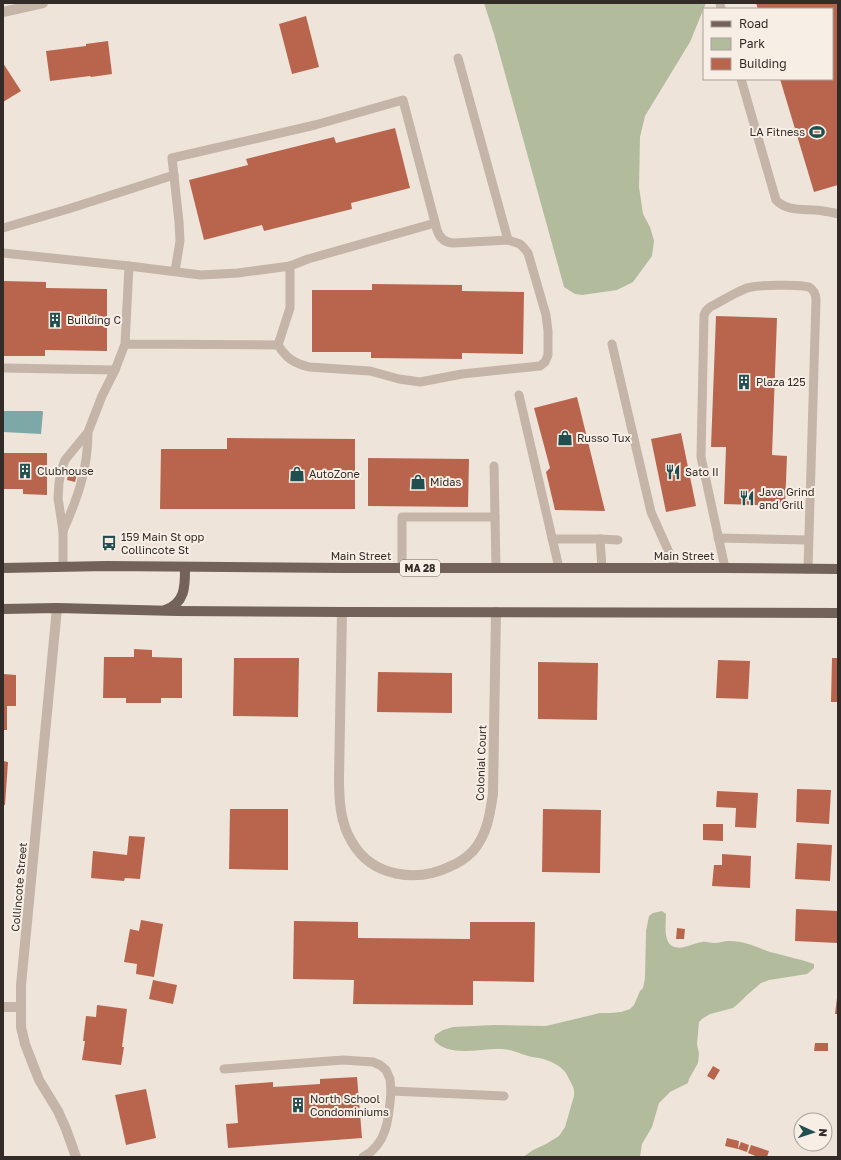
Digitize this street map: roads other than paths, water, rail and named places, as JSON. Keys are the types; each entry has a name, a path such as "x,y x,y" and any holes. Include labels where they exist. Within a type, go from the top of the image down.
{"main road":[{"name":"Main Street","path":"3,568 184,567 838,569"},
{"path":"155,610 165,610 171,607 181,597 185,587 184,567"},
{"path":"3,609 57,608 342,612 838,613"}],"street":[{"path":"3,12 43,3"},
{"name":"Collincote Street","path":"57,608 20,1007 21,1027 31,1062 70,1136 76,1157"},
{"name":"Colonial Court","path":"342,612 339,792 342,815 346,830 359,852 369,861 394,874 418,876 438,872 459,862 473,851 481,839 486,827 490,811 493,781 496,612"},
{"path":"3,1007 20,1007"}],"lane":[{"path":"458,58 508,240"},
{"path":"740,80 776,200 787,207 827,211 838,214"},
{"path":"175,271 180,241 172,158 315,125 403,100 440,237 451,243 514,241 520,244 528,253 546,315 548,355 545,362 540,366 462,374 426,381 412,382 370,371 309,367 301,365 289,358 278,345"},
{"path":"3,228 174,175"},
{"path":"3,253 201,275 219,275 290,266 435,223"},
{"path":"64,531 75,503 83,476 86,462 88,432 125,344 129,266"},
{"path":"278,345 290,308 290,266"},
{"path":"725,568 701,458 704,314 710,307 747,288 763,286 803,286 811,289 815,294 816,300 808,569"},
{"path":"125,344 278,345"},
{"path":"612,344 651,512 676,568"},
{"path":"3,368 115,370"},
{"path":"519,395 559,568"},
{"path":"63,567 64,531 58,498 58,483 65,460 88,432"},
{"path":"494,466 496,568"},
{"path":"402,568 402,517 495,517"},
{"path":"718,538 808,540"},
{"path":"552,539 618,540"},
{"path":"600,540 602,568"},
{"path":"224,1069 343,1060 373,1062 380,1065 386,1070 390,1079 391,1091 389,1115 386,1129 381,1139 375,1148 363,1157"},
{"path":"391,1091 504,1096"}],"water":[{"path":"3,411 42,411 41,434 3,432"}],"place":[{"name":"LA Fitness","path":"817,132"},
{"name":"Building C","path":"55,320"},
{"name":"Plaza 125","path":"744,382"},
{"name":"Russo Tux","path":"565,438"},
{"name":"Clubhouse","path":"25,471"},
{"name":"Sato II","path":"673,472"},
{"name":"AutoZone","path":"297,474"},
{"name":"Midas","path":"418,482"},
{"name":"Java Grind and Grill","path":"747,498"},
{"name":"159 Main St opp Collincote St","path":"109,543"},
{"name":"North School Condominiums","path":"298,1105"}]}
